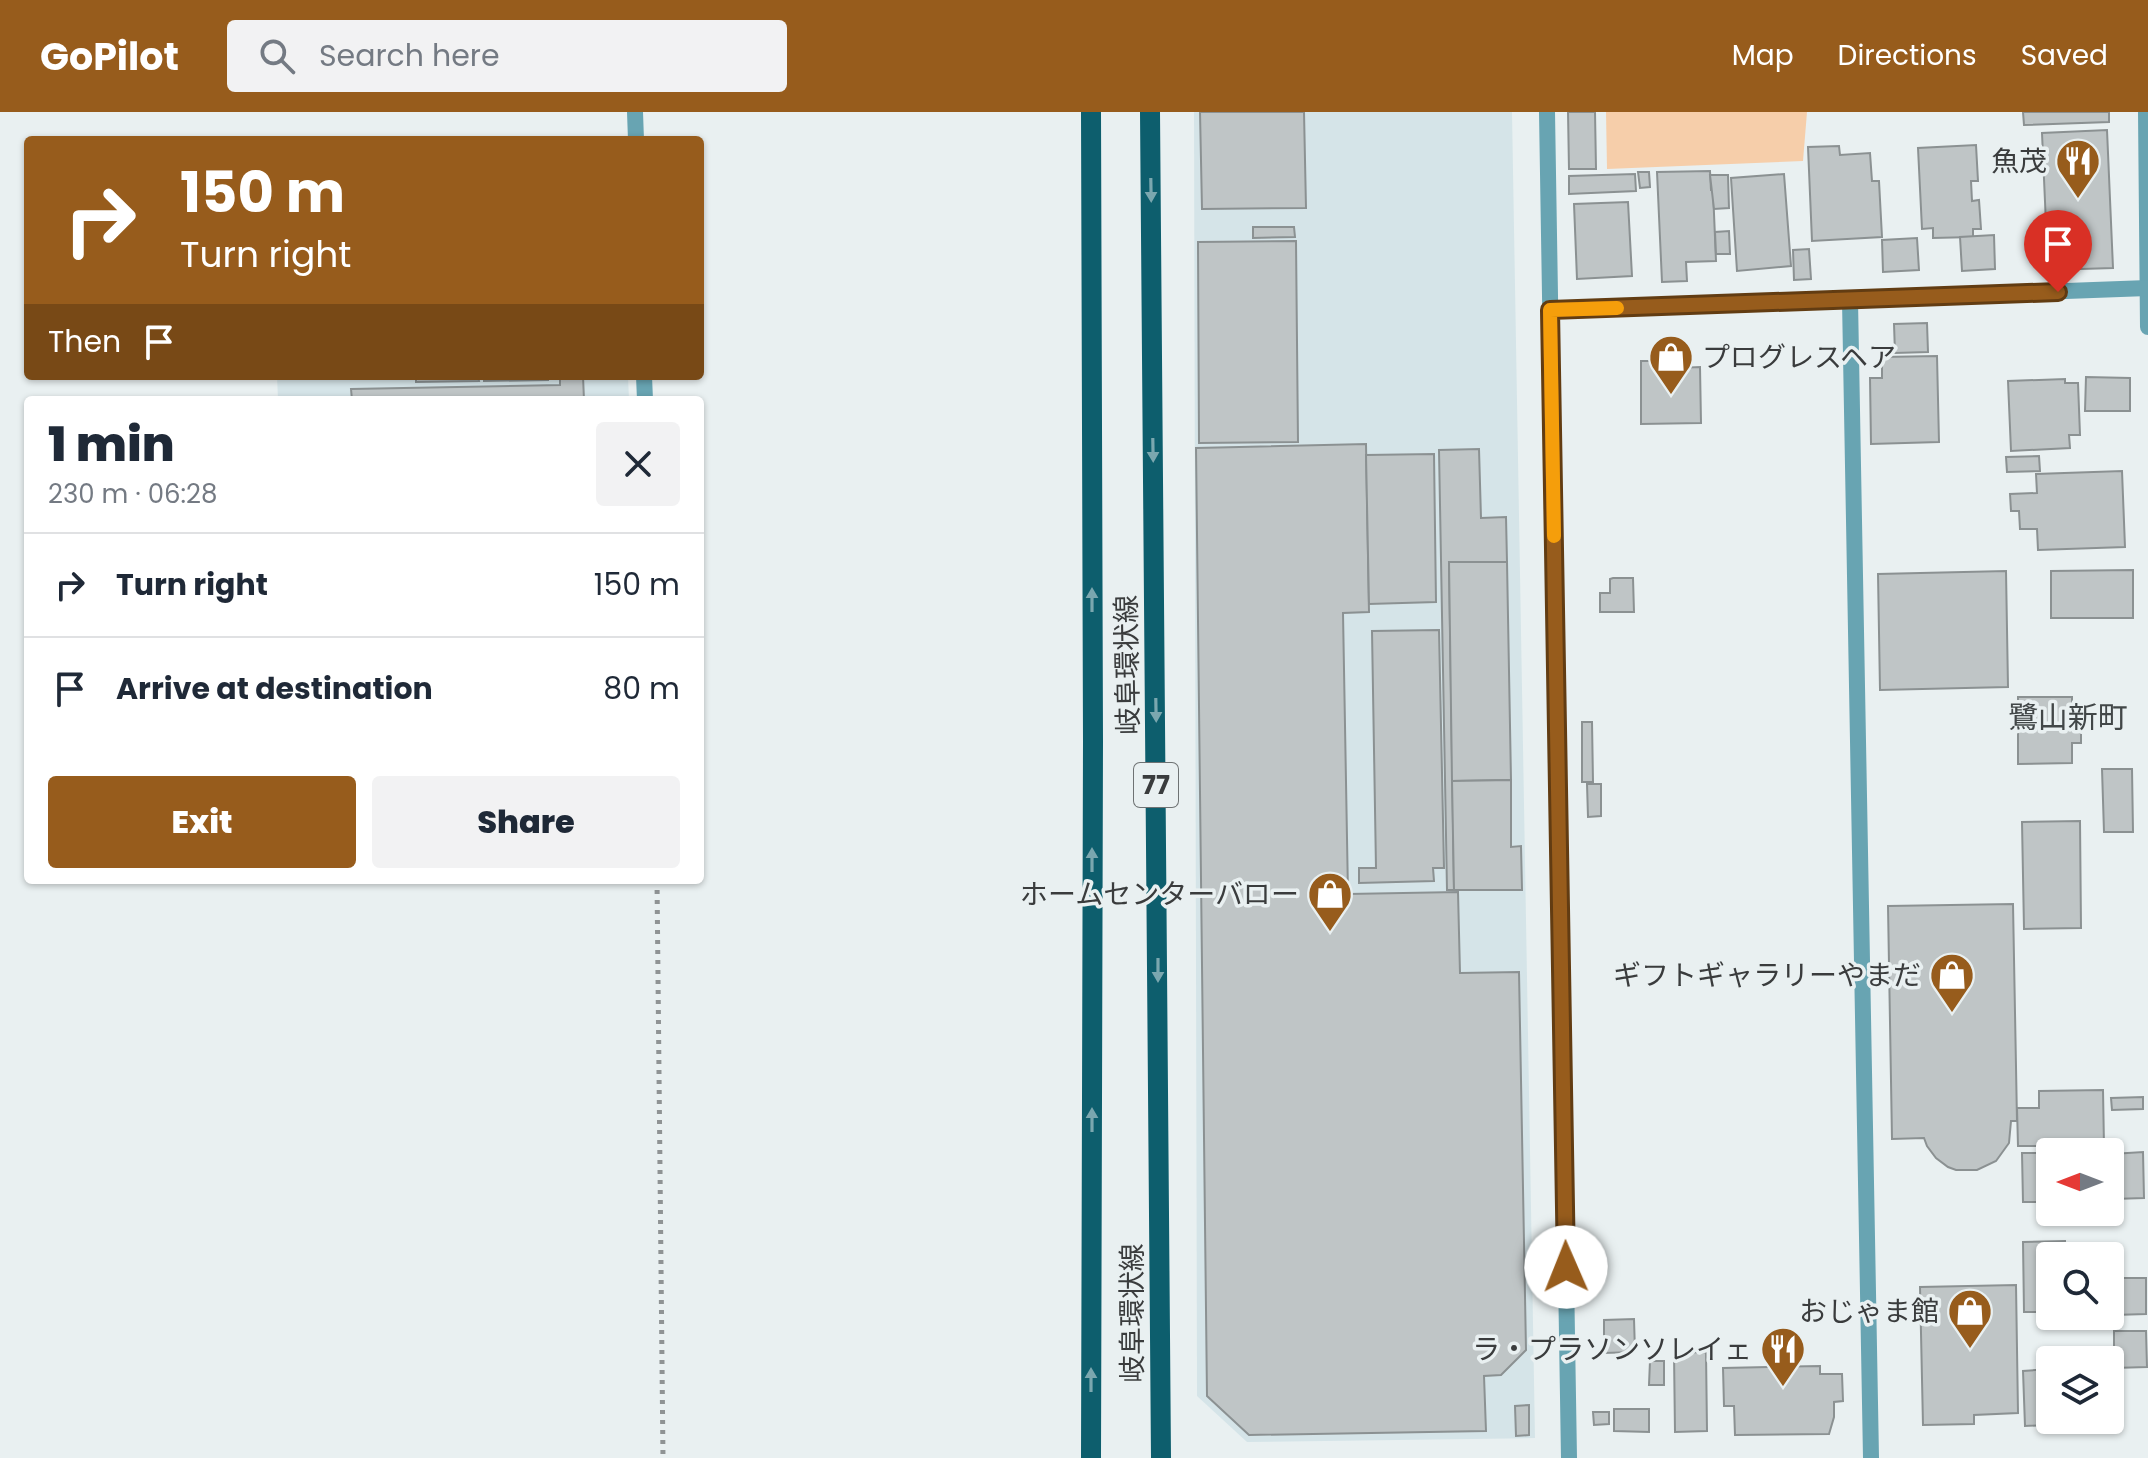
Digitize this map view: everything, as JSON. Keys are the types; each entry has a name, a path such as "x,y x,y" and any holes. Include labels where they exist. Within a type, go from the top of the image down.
{"main road":[{"name":"岐阜環状線","path":"1091,112 1091,1458"},
{"name":"岐阜環状線","path":"1150,112 1161,1458"}],"street":[{"path":"635,112 636,136"},
{"path":"1547,112 1569,1458"},
{"path":"2146,112 2148,327"},
{"path":"1550,310 2148,288"},
{"path":"1850,300 1871,1458"}],"path":[{"path":"657,884 663,1458"}],"shaded area":[{"path":"1194,112 1512,112 1535,1438 1247,1442 1197,1396"},
{"path":"1606,112 1807,112 1803,161 1607,169"},
{"path":"277,380 628,380 629,396 278,396"}],"building":[{"path":"1200,112 1304,112 1306,208 1202,209"},
{"path":"1568,112 1595,112 1596,169 1569,169"},
{"path":"2023,112 2109,112 2109,122 2024,125"},
{"name":"魚茂","path":"2107,130 2113,268 2048,270 2042,133"},
{"path":"1976,145 1978,181 1971,181 1972,201 1979,200 1981,229 1973,229 1973,237 1933,238 1933,228 1922,229 1918,148"},
{"path":"1839,146 1840,155 1870,153 1872,181 1879,181 1882,237 1812,241 1808,147"},
{"path":"1710,171 1716,261 1686,262 1687,281 1662,282 1657,172"},
{"path":"1638,172 1649,172 1650,187 1640,188"},
{"path":"1635,174 1636,191 1569,194 1569,176"},
{"path":"1784,174 1791,266 1737,271 1731,178"},
{"path":"1710,175 1728,175 1729,208 1714,209"},
{"path":"1628,202 1632,276 1577,279 1574,204"},
{"path":"1253,227 1294,227 1295,237 1253,238"},
{"path":"1729,231 1730,254 1716,254 1715,232"},
{"path":"1994,235 1995,269 1962,271 1960,237"},
{"path":"1917,238 1919,270 1883,272 1882,240"},
{"path":"1296,241 1298,442 1199,443 1198,242"},
{"path":"1809,249 1811,279 1794,280 1793,250"},
{"path":"1927,323 1928,352 1895,353 1894,324"},
{"path":"1937,356 1939,442 1871,444 1870,378 1882,378 1882,357"},
{"name":"プログレスヘア","path":"1641,361 1678,361 1678,368 1700,367 1701,423 1641,424"},
{"path":"2086,377 2130,378 2130,411 2085,411"},
{"path":"2065,379 2065,383 2078,383 2080,435 2069,435 2070,448 2011,451 2008,381"},
{"path":"416,380 479,381 416,382"},
{"path":"560,380 583,380 584,396 352,396 351,389 560,385"},
{"name":"ホームセンターバロー","path":"1366,444 1369,612 1343,613 1348,894 1458,892 1460,973 1519,972 1526,1350 1501,1375 1484,1376 1486,1431 1249,1435 1207,1396 1196,448"},
{"path":"1479,449 1481,518 1506,517 1507,562 1449,562 1454,890 1447,890 1439,450"},
{"path":"1434,454 1436,602 1369,604 1366,455"},
{"path":"2039,456 2040,471 2007,472 2006,457"},
{"path":"2122,471 2125,547 2038,550 2037,529 2020,529 2019,511 2011,511 2010,494 2037,493 2036,474"},
{"path":"1449,562 1507,562 1511,780 1452,781"},
{"path":"2133,570 2133,618 2051,618 2051,571"},
{"path":"2006,571 2008,687 1880,690 1878,574"},
{"path":"1633,578 1634,612 1600,612 1600,593 1610,593 1610,579"},
{"path":"1439,630 1444,868 1433,868 1434,881 1359,883 1359,868 1376,868 1372,631"},
{"path":"2018,697 2072,697 2072,718 2081,718 2081,743 2072,743 2072,763 2018,764"},
{"path":"1582,722 1592,722 1593,782 1582,782"},
{"path":"2102,769 2132,769 2133,832 2104,832"},
{"path":"1511,780 1511,847 1521,846 1522,890 1454,890 1452,781"},
{"path":"1587,784 1601,784 1601,816 1588,817"},
{"path":"2080,821 2081,928 2024,929 2022,822"},
{"name":"ギフトギャラリーやまだ","path":"2013,904 2017,1121 2011,1121 2009,1143 1996,1161 1977,1170 1956,1170 1936,1158 1924,1138 1892,1139 1888,906"},
{"path":"2103,1090 2104,1138 2036,1138 2036,1146 2018,1146 2017,1108 2039,1108 2039,1091"},
{"path":"2143,1097 2143,1109 2112,1110 2111,1098"},
{"path":"2143,1152 2144,1198 2124,1199 2124,1153"},
{"path":"2022,1153 2036,1153 2036,1202 2023,1202"},
{"path":"2065,1241 2036,1242 2036,1312 2024,1312 2023,1242"},
{"path":"2124,1278 2146,1278 2146,1314 2124,1315"},
{"name":"おじゃま館","path":"2016,1285 2018,1413 1974,1415 1974,1424 1923,1425 1920,1287"},
{"path":"1634,1319 1635,1352 1604,1353 1604,1320"},
{"path":"2114,1331 2146,1331 2147,1367 2124,1368 2124,1346 2114,1346"},
{"path":"1706,1352 1707,1431 1675,1432 1674,1353"},
{"path":"1650,1361 1664,1361 1664,1385 1649,1385"},
{"name":"ラ・プラソンソレイェ","path":"1820,1366 1820,1374 1842,1374 1843,1401 1834,1402 1829,1434 1735,1435 1734,1406 1724,1406 1723,1368"},
{"path":"2036,1370 2036,1426 2025,1426 2023,1371"},
{"path":"1529,1405 1529,1435 1516,1436 1515,1406"},
{"path":"1614,1409 1649,1409 1649,1432 1614,1431"},
{"path":"1593,1412 1609,1412 1609,1424 1594,1425"}],"slow traffic":[{"path":"1554,536 1550,310 1617,308"}],"place":[{"name":"魚茂","path":"2078,200"},
{"name":"プログレスヘア","path":"1671,396"},
{"name":"ホームセンターバロー","path":"1330,933"},
{"name":"ギフトギャラリーやまだ","path":"1952,1014"},
{"name":"おじゃま館","path":"1970,1350"},
{"name":"ラ・プラソンソレイェ","path":"1783,1388"}],"district":[{"name":"鷺山新町","path":"2068,718"}],"route":[{"path":"1566,1267 1550,310 2058,292"}]}
